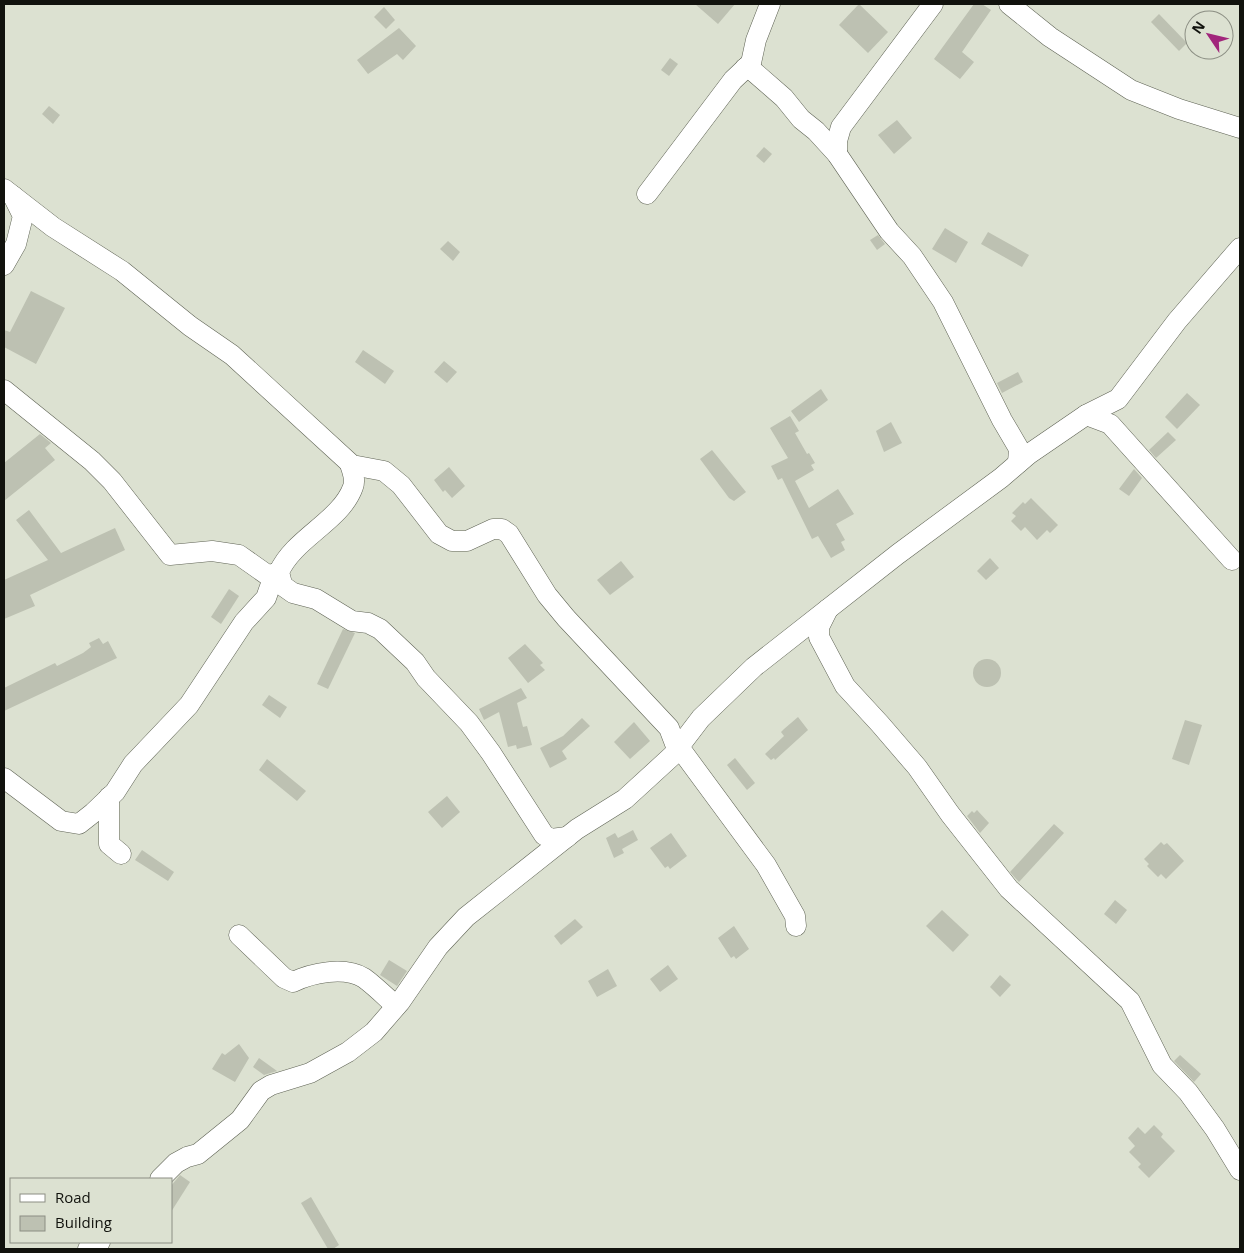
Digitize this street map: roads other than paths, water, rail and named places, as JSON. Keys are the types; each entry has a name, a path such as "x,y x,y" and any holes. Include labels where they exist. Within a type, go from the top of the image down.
{"street":[{"path":"648,194 733,80 750,67 756,40 770,4"},
{"path":"837,154 837,141 841,127 933,4"},
{"path":"1010,4 1050,37 1131,90 1240,128"},
{"path":"750,67 784,98 801,119 816,131 837,154 889,231 912,256 943,302 1002,420 1022,455"},
{"path":"816,131 826,132 841,127"},
{"path":"4,266 16,244 23,216 8,192"},
{"path":"8,192 90,253 122,271 190,326 232,355 350,464 384,471 401,485 439,534 452,541 466,541 494,529 502,529 509,534 547,595 679,741 766,865 795,916 796,926"},
{"path":"1110,424 1118,399 1177,321 1240,248"},
{"path":"4,390 92,461 112,481 170,555 230,552 239,555 277,577 293,593 316,599 352,621 368,622 397,644 469,723 491,753 546,844"},
{"path":"161,1178 176,1163 187,1156 198,1154 240,1120 261,1091 271,1085 310,1073 348,1052 374,1032 396,1006 438,947 466,918 546,844 567,837 625,799 701,718 754,667 1022,455 1086,415 1118,399"},
{"path":"1086,415 1110,424 1232,560"},
{"path":"350,464 354,486"},
{"path":"80,824 109,797 133,764 189,705 244,622 266,598 272,581 277,577 286,559 335,512 362,477 378,470"},
{"path":"829,608 819,627 819,637 845,686 917,767 946,809 1010,889 1130,1001 1162,1065 1188,1092 1215,1129 1240,1170"},
{"path":"796,634 812,634 819,637"},
{"path":"4,778 61,821 80,824 93,830 115,849 109,797"},
{"path":"240,935 284,978 293,982 324,972 348,974 363,978 396,1006"}]}
